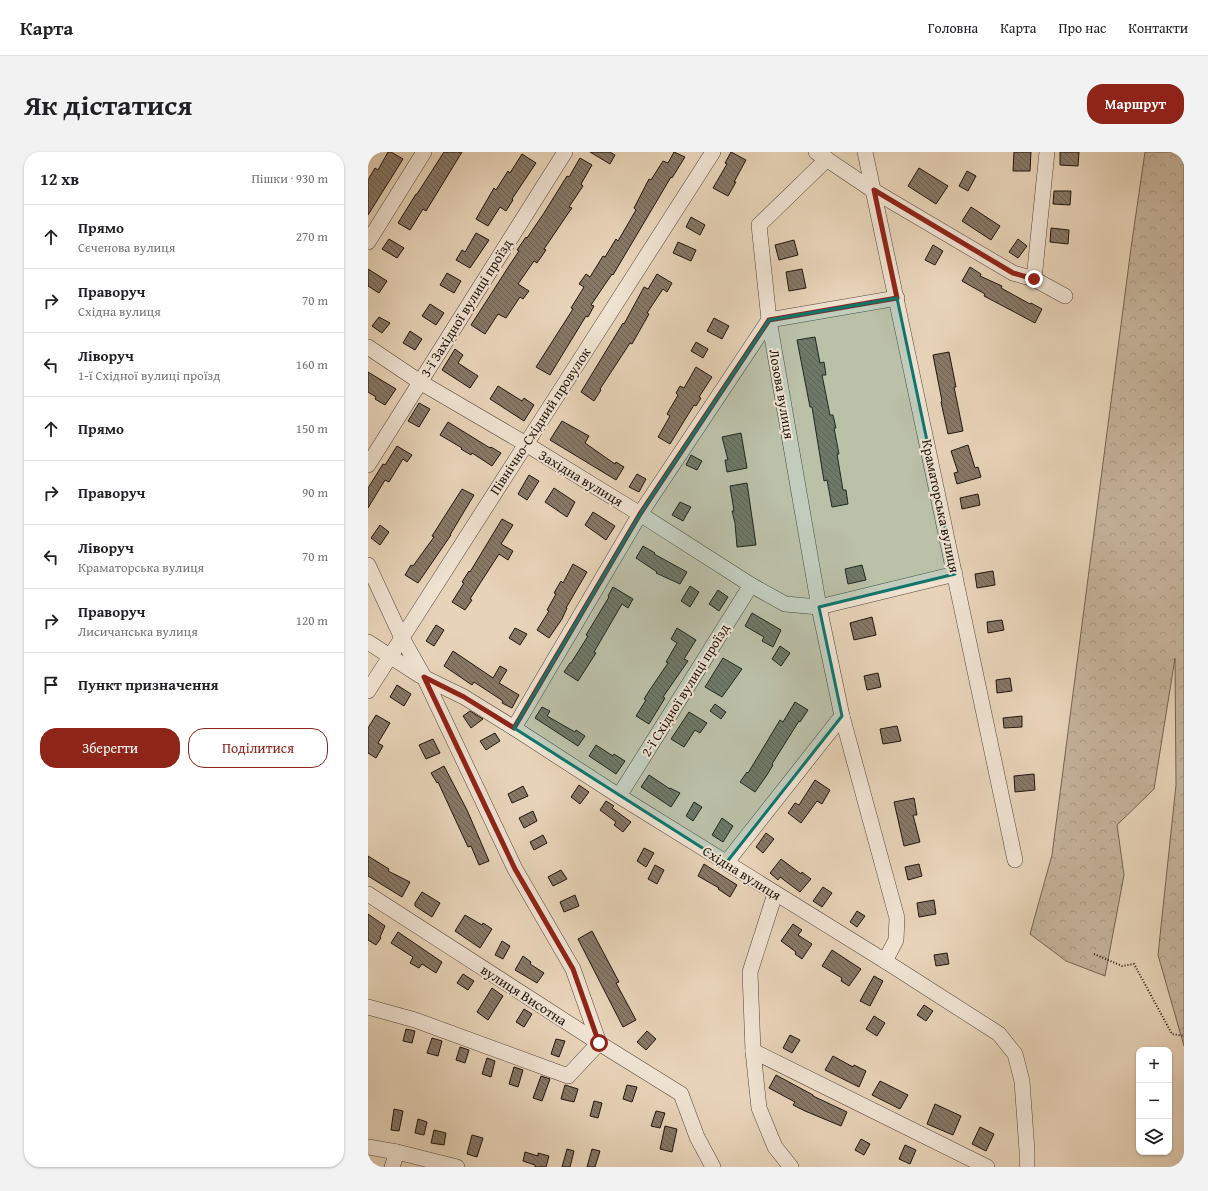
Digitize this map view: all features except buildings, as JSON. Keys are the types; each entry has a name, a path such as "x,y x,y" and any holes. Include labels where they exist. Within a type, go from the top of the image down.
{"street":[{"path":"368,242 424,152"},
{"name":"3-ї Західної вулиці проїзд","path":"368,465 565,152"},
{"name":"Північно-Східний провулок","path":"368,691 713,152"},
{"path":"1034,279 1047,152"},
{"path":"821,155 874,190 1013,273 1034,279 1065,296"},
{"name":"Лозова вулиця","path":"821,155 759,225 769,320 818,607 842,716 897,918 896,940 885,961"},
{"name":"Краматорська вулиця","path":"869,156 874,190 1015,860"},
{"path":"514,728 640,514 769,320 897,298"},
{"name":"Західна вулиця","path":"368,347 420,382 526,444 640,514 751,585 785,604 818,607 955,574"},
{"path":"368,564 402,638 424,677 515,869 573,969 599,1043 568,1076 415,1020 368,1007"},
{"name":"2-ї Східної вулиці проїзд","path":"619,796 751,585"},
{"name":"Східна вулиця","path":"368,642 424,677 464,697 514,728 619,796 885,961 999,1034 1016,1054 1022,1081 1024,1166"},
{"path":"726,863 842,716"},
{"name":"вулиця Висотна","path":"368,894 681,1094 697,1137 713,1167"},
{"path":"775,894 750,972 753,1051 759,1108 775,1147 791,1167"},
{"path":"753,1051 987,1167"},
{"path":"368,1147 397,1152 456,1167"},
{"path":"392,1167 397,1152"}],"path":[{"path":"1094,954 1122,966 1134,964 1172,1034 1184,1036"}],"highlighted area":[{"path":"897,298 955,574 819,607 842,716 726,863 514,728 640,514 769,320"}],"green space":[{"path":"1145,152 1184,152 1184,1046 1158,955 1176,785 1175,658 1154,789 1117,825 1124,875 1105,976 1066,961 1030,934 1052,855 1131,248"}],"route":[{"path":"599,1043 573,969 515,869 424,677 464,697 514,728 640,514 769,320 897,298 874,190 1013,273 1034,279"}]}
